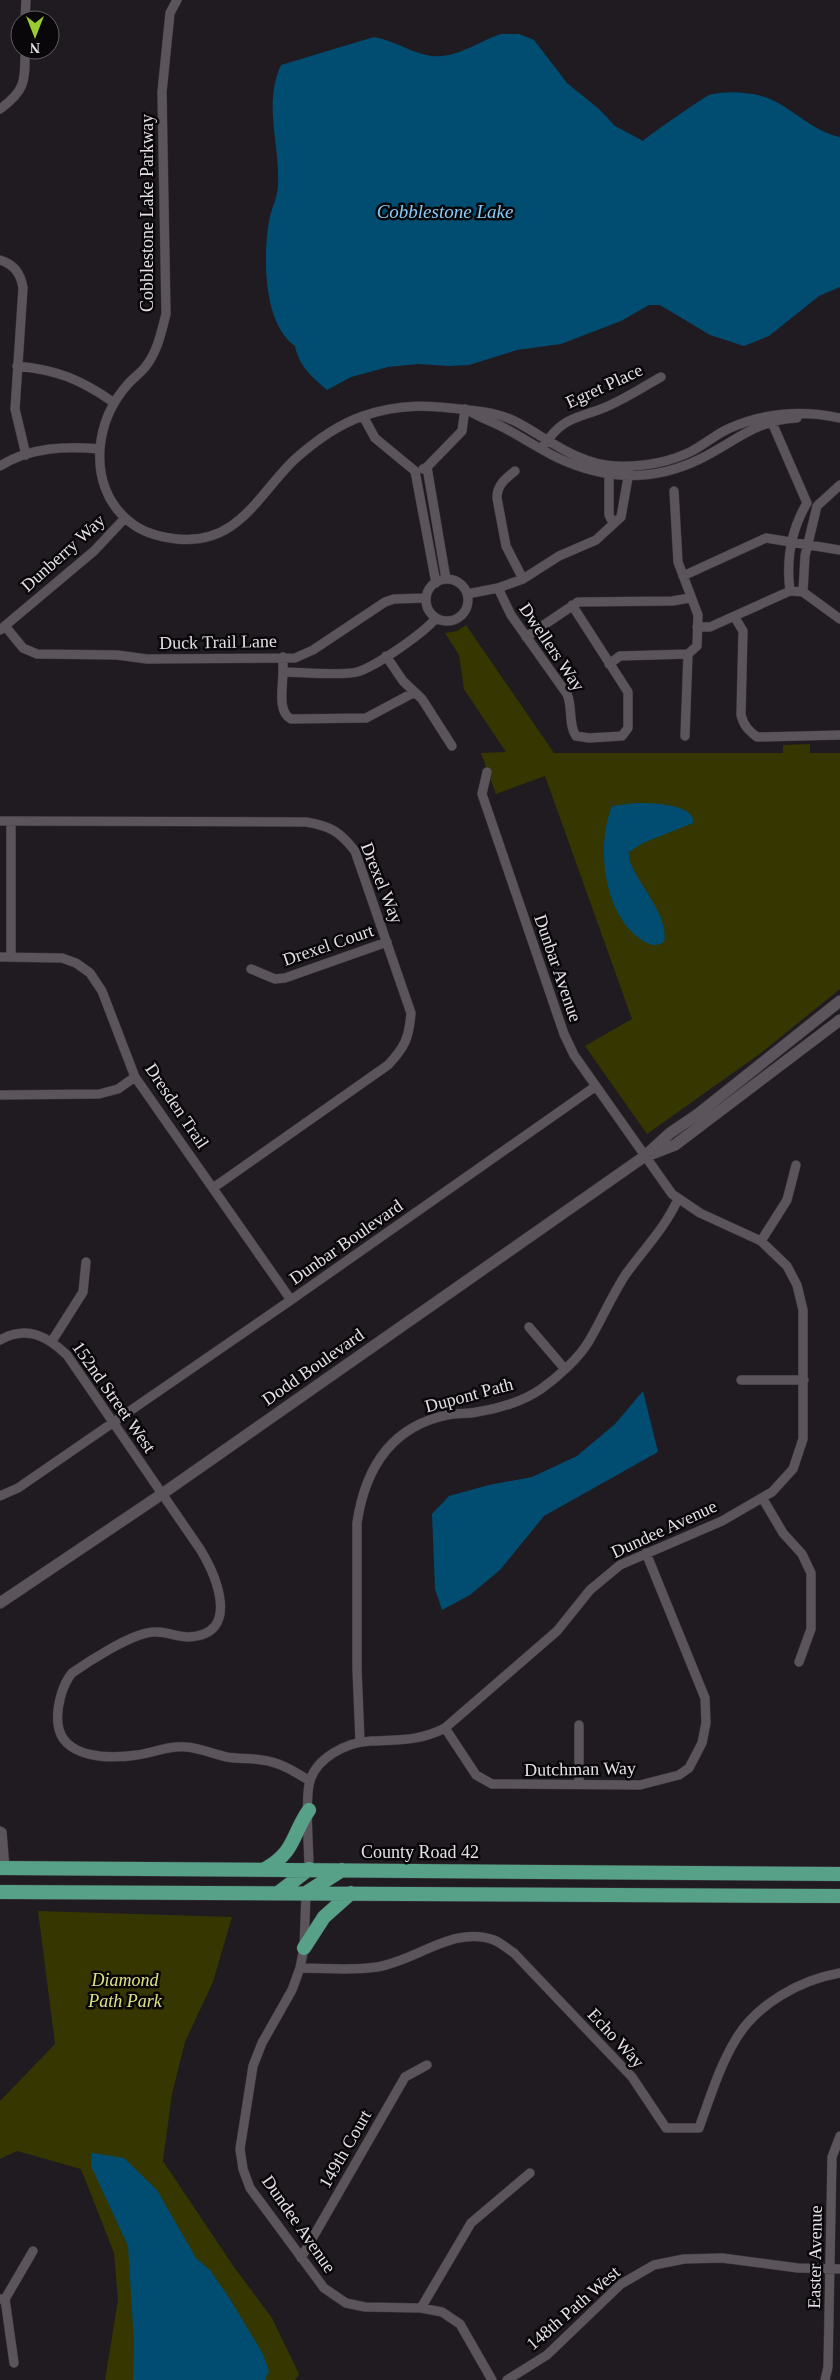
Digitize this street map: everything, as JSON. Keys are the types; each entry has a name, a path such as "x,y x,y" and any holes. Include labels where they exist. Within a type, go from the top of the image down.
{"highway":[{"path":"265,1869 282,1859 292,1845 309,1810"},
{"name":"County Road 42","path":"3,1868 840,1874"},
{"path":"278,1893 309,1869"},
{"path":"306,1893 342,1870"},
{"path":"0,1892 840,1896"},
{"path":"304,1948 324,1917 351,1893"}],"street":[{"name":"Cobblestone Lake Parkway","path":"177,0 170,13 162,92 166,314 159,343 146,366 113,402 105,423 100,449 100,469 106,492 125,518 138,529 167,538 193,539 220,533 238,523 295,460 326,433 363,416 409,405 435,405 467,409 482,419 544,445 573,456 629,471 670,470 698,460 748,430 771,419 806,417 840,423"},
{"path":"0,109 16,97 25,81 25,60"},
{"path":"0,260 8,262 18,272 22,280 14,409 26,454"},
{"path":"17,366 53,371 78,379 113,402"},
{"name":"Egret Place","path":"544,445 561,424 572,418 607,407 661,377"},
{"path":"415,471 427,467 462,431 467,409"},
{"name":"Cobblestone Lake Parkway","path":"544,445 578,467 609,476 668,460 693,450 727,429 807,412 840,418"},
{"path":"363,416 375,438 415,471 436,583"},
{"path":"771,419 807,504"},
{"path":"0,466 26,454 64,447 100,449"},
{"path":"693,450 698,460"},
{"path":"610,466 609,515 613,523"},
{"path":"427,467 446,580"},
{"path":"515,471 501,483 497,490 497,498 506,546 523,579"},
{"path":"467,594 498,588 523,579 558,556 596,540 621,517 629,471"},
{"path":"803,592 808,544 817,506 840,485"},
{"path":"609,664 620,656 688,654 697,646 698,615 690,598 676,547 674,491"},
{"path":"807,504 817,506"},
{"path":"790,591 788,560 798,520 807,504"},
{"name":"Dunberry Way","path":"3,628 94,551 125,518"},
{"path":"683,576 766,538 840,550"},
{"path":"446,580 456,582 467,594 467,606 461,616 449,621 436,618 428,609 426,598 431,587 436,583 446,580"},
{"name":"Dwellers Way","path":"498,588 504,605 567,694 571,703 573,733 580,738 614,738 622,736 627,733 628,692 572,605"},
{"path":"698,627 710,627 790,591 803,592 840,619"},
{"name":"Duck Trail Lane","path":"3,628 23,648 37,654 117,655 147,659 295,658 302,656 385,602 394,599 426,598"},
{"path":"526,637 572,605 589,601 672,601 690,598"},
{"path":"734,616 743,631 741,715 748,730 757,737 840,734"},
{"path":"283,672 356,673 386,656 430,625 436,618"},
{"path":"685,736 688,654"},
{"path":"386,656 403,681 422,699 452,746"},
{"path":"283,657 283,710 286,716 299,720 366,718 414,692"},
{"name":"Dunbar Avenue","path":"487,772 482,794 564,1034 574,1055 645,1156"},
{"name":"Drexel Way","path":"0,821 306,822 323,824 342,834 355,851 411,1013 410,1033 401,1052 388,1065 213,1188"},
{"path":"11,821 11,957"},
{"name":"Drexel Court","path":"251,969 275,979 285,978 387,942"},
{"name":"Dresden Trail","path":"0,957 62,958 90,973 102,991 135,1077 291,1300"},
{"path":"645,1156 670,1133 698,1114 840,1001"},
{"path":"645,1156 675,1145 840,1020"},
{"path":"0,1095 98,1094 118,1089 135,1077"},
{"name":"Dunbar Boulevard","path":"0,1496 18,1488 114,1423 596,1086"},
{"name":"Dundee Avenue","path":"310,1781 324,1761 335,1751 360,1742 417,1740 431,1736 445,1728 557,1631 590,1590 620,1565 722,1521 763,1500 786,1478 800,1450 804,1428 801,1297 787,1266 761,1241 700,1213 678,1199 645,1156"},
{"name":"Dodd Boulevard","path":"0,1603 162,1494 645,1156"},
{"path":"761,1241 787,1200 796,1165"},
{"name":"Dupont Path","path":"360,1742 357,1670 357,1523 360,1504 374,1467 384,1450 402,1434 435,1418 477,1412 519,1400 540,1390 589,1341 611,1298 668,1220 678,1199"},
{"path":"52,1341 83,1292 86,1262"},
{"path":"529,1327 564,1368"},
{"name":"152nd Street West","path":"0,1340 11,1334 32,1333 52,1341 67,1354 208,1563 221,1596 220,1614 216,1622 203,1634 186,1637 163,1631 145,1633 72,1673 65,1684 57,1714 61,1735 68,1744 84,1754 132,1756 172,1747 186,1747 277,1764 310,1781"},
{"path":"741,1380 804,1380"},
{"path":"763,1500 783,1533 802,1554 811,1573 811,1629 799,1662"},
{"name":"Dutchman Way","path":"445,1728 476,1775 492,1784 640,1786 679,1775 689,1768 702,1743 706,1724 705,1698 646,1553"},
{"path":"579,1725 580,1784"},
{"path":"309,1869 310,1781"},
{"path":"0,1831 5,1844 3,1868"},
{"name":"Dundee Avenue","path":"306,1893 304,1948 300,1968 292,1990 262,2043 252,2066 240,2149 243,2169 250,2188 324,2288 346,2303 366,2307 420,2308 442,2312 460,2324 492,2380"},
{"name":"Echo Way","path":"300,1968 376,1968 398,1962 458,1937 477,1936 496,1941 514,1953 632,2077 666,2128 699,2128 728,2055 737,2038 764,2008 797,1986 824,1976 840,1973"},
{"name":"149th Court","path":"301,2258 405,2077 427,2065"},
{"name":"Easter Avenue","path":"825,2380 828,2367 836,2269 832,2157 840,2136"},
{"path":"420,2308 471,2223 530,2173"},
{"path":"14,2363 2,2299 33,2251"},
{"name":"148th Path West","path":"507,2380 547,2355 621,2284 654,2265 684,2259 722,2258 798,2268 836,2269"}],"green space":[{"path":"466,625 554,753 783,753 783,745 810,744 810,753 840,753 840,989 761,1053 647,1134 585,1046 632,1019 545,776 496,794 481,753 506,752 464,689 459,655 445,633 457,631"},
{"name":"Diamond Path Park","path":"38,1911 232,1917 213,1982 185,2042 172,2094 163,2161 234,2267 272,2318 299,2374 295,2380 105,2380 118,2300 114,2253 81,2169 17,2151 0,2159 0,2101 55,2044"}],"water":[{"name":"Cobblestone Lake","path":"501,34 519,34 534,40 567,83 599,109 615,126 643,141 709,95 732,92 748,93 770,99 821,130 840,137 840,287 819,296 769,336 744,346 710,335 660,305 649,305 621,321 561,344 517,350 469,365 418,364 388,367 351,377 327,390 307,371 295,346 284,336 271,306 268,288 266,270 267,236 278,184 273,94 281,65 374,37 387,40 422,54 443,56 463,51"},
{"path":"635,803 670,805 687,811 692,816 693,823 643,843 629,852 634,870 661,918 664,942 657,945 645,942 627,926 617,912 610,895 606,877 604,839 612,806"},
{"path":"643,1391 658,1452 544,1516 500,1570 470,1595 442,1610 435,1589 432,1514 449,1496 489,1485 532,1477 577,1456 615,1424"},
{"path":"92,2153 124,2158 157,2190 196,2258 210,2270 263,2354 269,2371 265,2380 133,2380 134,2343 128,2246 91,2166"}]}
